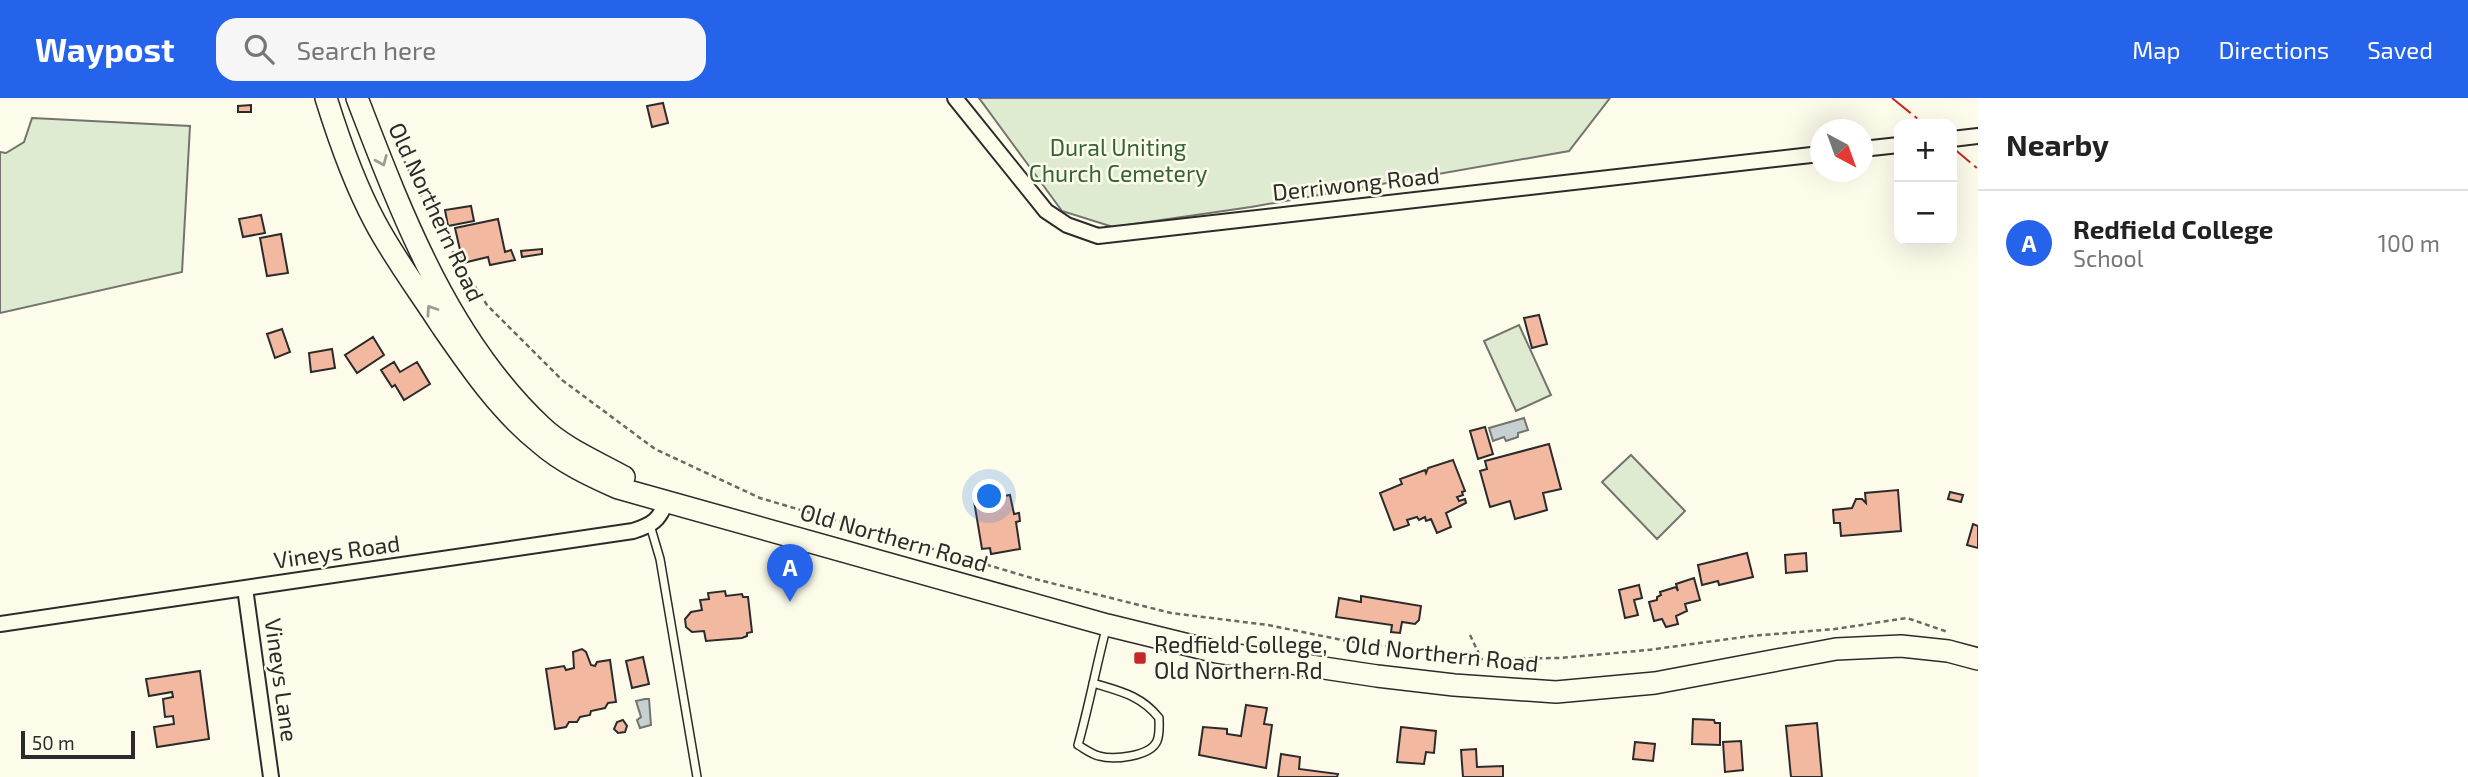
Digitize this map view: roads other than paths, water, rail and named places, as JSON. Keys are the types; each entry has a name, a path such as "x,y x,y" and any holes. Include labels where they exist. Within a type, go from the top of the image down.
{"main road":[{"name":"Old Northern Road","path":"326,98 356,180 375,221 463,357 505,411 541,445 570,465 618,488 1107,625 1217,652 1377,676 1525,691 1589,690 1655,683 1836,649 1901,646 1948,651 1978,659"},
{"name":"Old Northern Road","path":"357,98 431,273 478,353 507,390 544,429 666,501"}],"street":[{"name":"Derriwong Road","path":"955,98 1046,211 1067,225 1098,236 1810,155"},
{"path":"1957,138 1978,136"},
{"path":"1873,148 1894,146"},
{"path":"650,525 662,516 666,501"},
{"name":"Vineys Road","path":"0,624 633,531 650,525"},
{"name":"Vineys Lane","path":"245,588 271,777"}],"lane":[{"path":"650,525 660,559 697,777"},
{"path":"1093,683 1132,694 1149,706 1159,718 1157,740 1153,747 1139,754 1106,758 1078,745 1107,625"}],"place":[{"name":"Redfield College","path":"790,602"},
{"name":"Redfield College, Old Northern Rd","path":"1140,658"}],"park label":[{"name":"Dural Uniting Church Cemetery","path":"1118,161"}]}
